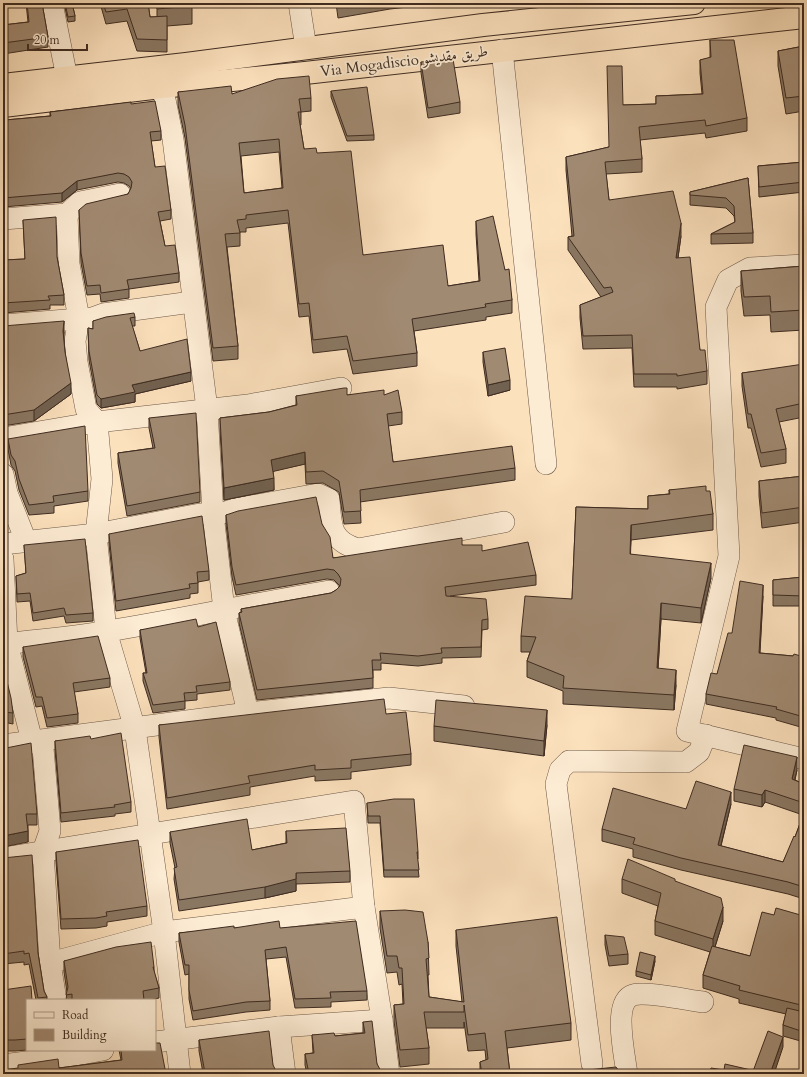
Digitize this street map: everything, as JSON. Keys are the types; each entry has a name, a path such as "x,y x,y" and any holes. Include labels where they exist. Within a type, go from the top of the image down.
{"highway":[{"name":"Via Mogadiscio طريق مقديشو","path":"3,106 306,48 401,35 694,3"},
{"name":"Via Mogadiscio طريق مقديشو","path":"3,85 67,78 305,73 804,17"},
{"path":"553,18 554,45"},
{"path":"401,35 405,61"}],"street":[{"path":"52,3 67,78"},
{"path":"299,3 306,48"},
{"path":"502,50 546,464"},
{"path":"160,77 173,139 192,302 207,409 213,514 224,610 248,713"},
{"path":"3,219 67,214 80,202 120,194"},
{"path":"67,214 69,264 79,319 75,341 77,362 86,409 97,422 102,479 96,534 106,631 135,729 164,932 180,1074"},
{"path":"804,265 750,268 728,280 716,307 729,556 687,731 804,759"},
{"path":"3,325 79,319 103,314 192,302"},
{"path":"3,438 97,422 191,413 207,409 248,405 341,388"},
{"path":"3,474 7,492 26,541"},
{"path":"3,544 96,534 200,514 213,514 318,494 328,499 330,521 335,535 345,546 358,549 504,522"},
{"path":"3,559 5,644 32,741 43,748 50,831 43,851 50,963 56,999"},
{"path":"5,644 106,631 224,610 253,603 329,591"},
{"path":"3,745 135,729 248,713 389,698 481,707"},
{"path":"592,1064 556,784 560,770 569,761 686,762 699,752 706,735"},
{"path":"3,858 354,801 364,907 389,1074"},
{"path":"50,963 164,932 364,907"},
{"path":"627,1074 620,1017 627,1000 632,996 642,994 703,1002"},
{"path":"156,1042 279,1028 382,1020"},
{"path":"279,1028 285,1074"},
{"path":"3,1065 66,1060 99,1051"}],"building":[{"path":"27,3 42,3 48,37 3,43 3,25 29,22"},
{"path":"65,3 72,3 75,16 68,17"},
{"path":"103,3 148,3 150,17 167,16 167,40 137,39 127,9 106,12"},
{"path":"157,3 192,3 192,6 157,9"},
{"path":"710,40 734,40 747,118 706,126 705,120 639,127 642,159 605,162 609,200 673,191 681,223 676,258 690,257 700,350 705,350 707,371 677,376 677,374 634,374 632,335 583,336 580,305 613,292 611,287 604,288 568,237 574,236 566,157 609,147 607,66 622,66 623,105 656,104 656,96 703,94 700,60 711,57"},
{"path":"804,46 804,96 786,98 778,51"},
{"path":"453,59 460,102 428,108 421,62"},
{"path":"309,76 311,98 299,99 301,112 298,112 304,149 316,148 317,153 351,151 363,255 443,245 448,286 480,281 476,221 493,216 505,270 509,269 512,300 485,304 486,307 412,319 417,353 353,361 347,336 313,340 309,303 299,304 288,210 246,215 246,219 237,220 240,233 225,234 238,346 213,348 185,125 178,92 231,86 232,94 277,79","holes":["279,139 283,188 244,193 239,143"]},
{"path":"367,87 374,135 347,136 331,91"},
{"path":"155,101 161,131 150,132 155,167 165,166 171,210 158,212 165,246 175,245 179,273 127,280 129,289 101,293 100,285 87,286 81,253 79,210 86,204 128,194 132,182 129,177 118,173 77,181 62,193 3,198 3,125 5,125 5,120 51,116 50,112 131,102 131,104"},
{"path":"804,162 804,182 759,187 758,166"},
{"path":"748,178 753,233 711,234 735,222 734,206 726,198 690,195 690,192"},
{"path":"56,217 57,257 64,295 48,296 50,300 3,303 3,260 25,259 23,220"},
{"path":"804,266 804,310 771,312 770,296 744,297 741,271"},
{"path":"134,313 135,317 130,318 140,351 187,339 191,372 132,385 135,392 101,399 97,395 89,351 88,328 93,329 93,321 106,317"},
{"path":"64,321 63,331 65,352 71,383 34,410 3,415 3,326"},
{"path":"505,348 510,380 488,385 483,352"},
{"path":"804,364 804,403 776,409 786,449 761,453 751,414 748,414 742,373"},
{"path":"347,388 347,395 384,390 384,395 398,390 402,412 387,414 393,462 512,446 515,468 360,490 361,511 344,512 339,481 323,471 306,472 305,452 271,460 274,478 224,488 220,418 269,412 297,405 296,396"},
{"path":"196,413 200,492 127,506 118,453 155,448 149,418"},
{"path":"85,426 88,491 53,496 54,502 29,505 19,479 15,461 11,455 8,439"},
{"path":"804,476 804,507 762,513 759,481"},
{"path":"706,486 706,491 710,491 713,514 631,525 630,554 711,563 701,608 661,603 657,668 676,670 674,695 563,688 564,676 527,661 536,637 521,636 525,596 572,599 576,507 648,509 648,496 670,494 669,490"},
{"path":"316,497 322,524 330,537 333,558 462,538 462,545 482,545 482,551 528,542 536,575 445,587 446,596 486,599 488,619 482,620 481,647 441,648 442,653 418,656 380,653 381,660 372,660 373,678 257,690 239,613 242,612 241,609 331,593 340,586 341,579 334,570 327,569 236,585 232,567 226,515 238,511"},
{"path":"3,508 6,521 3,522"},
{"path":"202,516 209,571 197,572 198,583 189,584 190,588 116,601 109,534"},
{"path":"85,539 93,613 66,615 64,608 33,613 30,593 17,594 16,576 26,573 24,545"},
{"path":"804,577 804,596 773,595 773,580"},
{"path":"740,581 763,585 759,653 793,656 794,654 804,657 804,717 776,709 777,707 706,694 711,673 717,674 728,633 732,633"},
{"path":"804,596 804,609 802,608"},
{"path":"196,619 198,627 216,622 230,682 196,686 197,692 184,693 185,701 153,705 143,673 147,673 140,630"},
{"path":"98,636 110,678 73,683 78,714 47,718 42,697 36,697 23,647"},
{"path":"3,665 11,698 13,713 3,712"},
{"path":"384,699 386,714 406,712 411,754 351,760 351,768 315,770 315,765 248,776 250,783 167,798 159,725"},
{"path":"436,700 547,710 544,741 434,726"},
{"path":"121,733 131,802 114,805 115,807 61,813 55,741 90,736 91,739"},
{"path":"31,743 37,814 26,814 28,831 3,836 3,751 6,750 6,748"},
{"path":"744,745 797,757 792,779 804,784 804,803 765,790 762,795 734,789"},
{"path":"696,781 731,792 718,845 783,862 804,813 804,887 681,858 633,844 635,838 602,829 613,788 686,809"},
{"path":"394,799 414,799 419,870 384,870 380,816 368,816 367,803"},
{"path":"247,819 252,850 287,843 286,831 346,828 350,871 296,873 296,879 265,887 179,900 174,868 177,867 170,832"},
{"path":"138,840 147,906 106,912 107,916 96,918 61,919 56,852"},
{"path":"32,855 38,953 44,991 47,997 38,998 29,953 24,954 24,951 3,954 3,858"},
{"path":"628,859 675,879 675,881 721,898 723,907 713,939 655,921 661,893 622,879"},
{"path":"776,908 804,916 804,989 801,1005 739,990 740,986 703,975 712,946 750,956 762,912 774,915"},
{"path":"405,910 423,912 428,942 429,958 426,959 429,997 464,1002 456,930 557,917 571,1023 505,1031 510,1074 482,1074 480,1062 488,1059 485,1033 468,1035 464,1005 464,1012 424,1012 429,1048 400,1050 394,1005 404,1004 402,968 399,968 397,956 387,956 380,911"},
{"path":"279,921 280,928 356,921 367,991 330,992 331,998 295,999 286,947 265,950 270,1001 246,1002 193,1011 189,990 189,965 185,965 179,933 234,926 234,928"},
{"path":"605,935 624,937 628,954 609,956"},
{"path":"151,942 153,967 159,988 143,991 144,999 72,999 72,994 66,995 68,987 64,961 116,947"},
{"path":"640,952 655,956 651,975 636,971"},
{"path":"31,986 32,999 26,999 26,1039 3,1040 3,990"},
{"path":"787,1008 804,1012 804,1032 783,1025"},
{"path":"372,1021 377,1064 381,1074 309,1074 305,1054 314,1053 312,1035 334,1033 335,1036 365,1033 363,1022"},
{"path":"269,1031 273,1065 277,1074 200,1074 205,1073 199,1040"},
{"path":"768,1031 783,1037 770,1074 752,1074"},
{"path":"156,1043 160,1043 166,1074 3,1074 3,1070 18,1068 18,1065 58,1059 59,1068 122,1060 121,1051 156,1051"},
{"path":"725,1064 751,1070 750,1074 710,1074 711,1068 724,1070"},
{"path":"616,1067 621,1074 589,1074 588,1070"}]}
